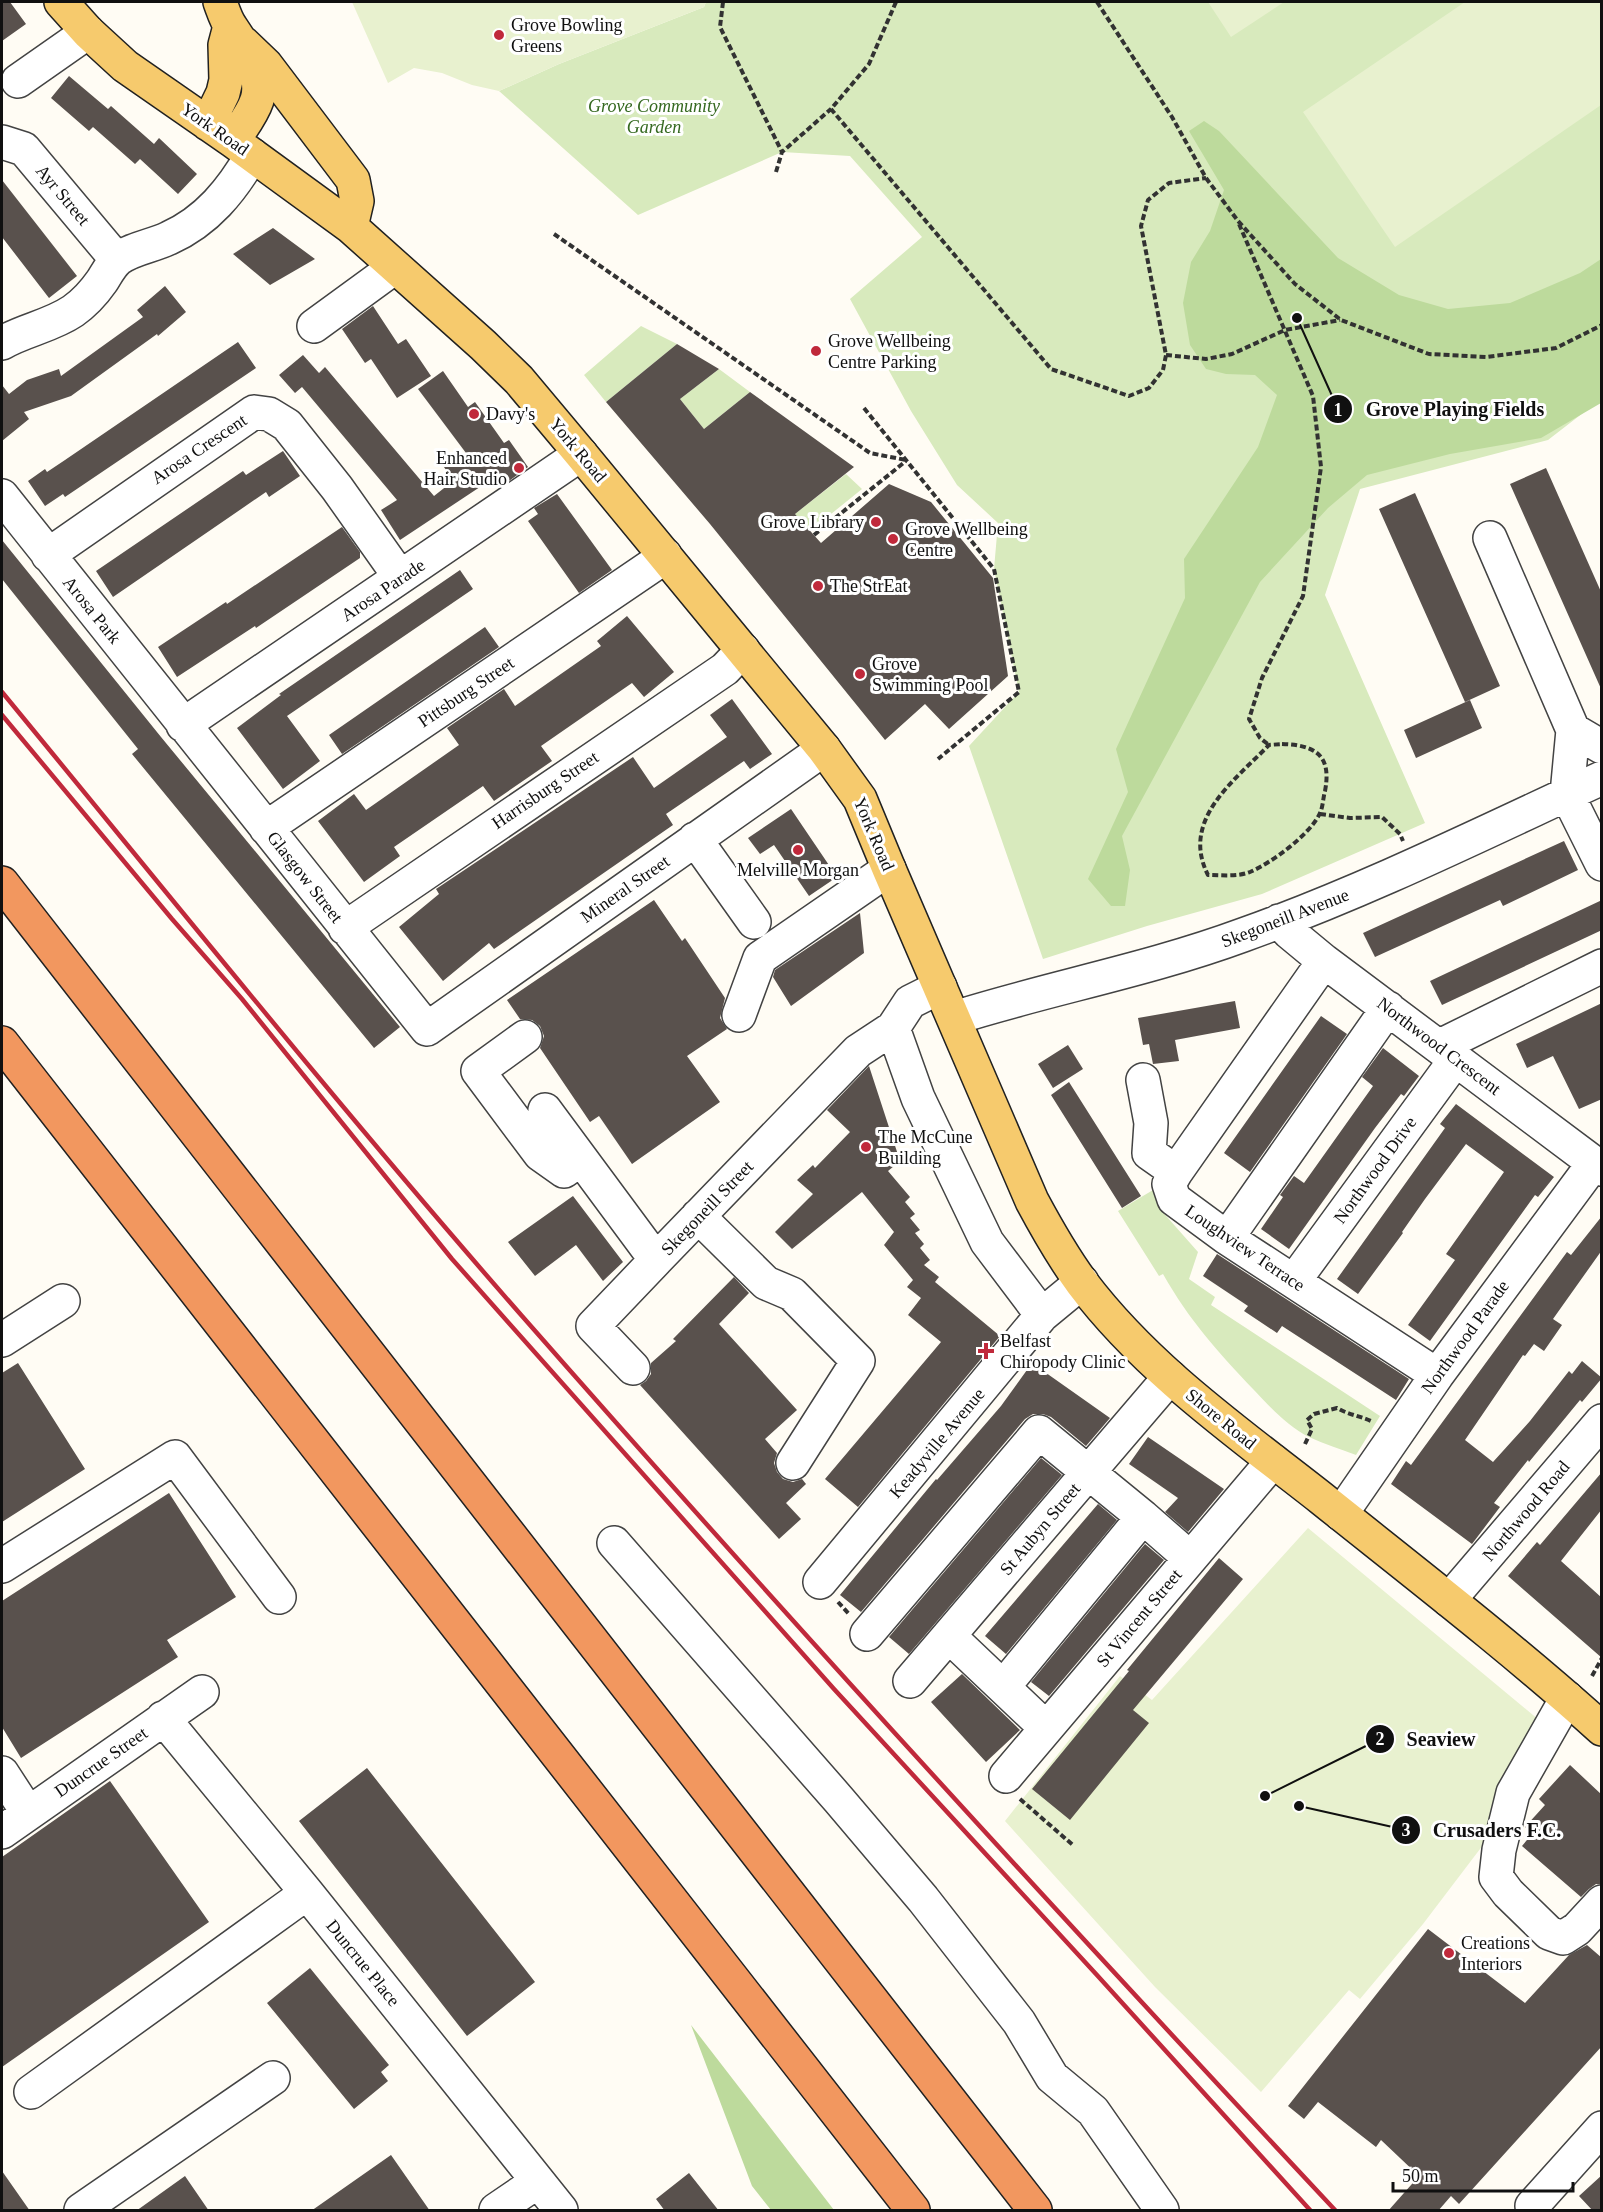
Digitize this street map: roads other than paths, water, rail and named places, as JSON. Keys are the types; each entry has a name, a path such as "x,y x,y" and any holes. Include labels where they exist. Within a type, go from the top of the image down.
{"highway":[{"path":"2,883 1035,2211"},
{"path":"2,1043 913,2211"}],"main road":[{"name":"York Road","path":"61,2 88,32 125,66 351,227 483,345 519,381 824,749 860,799 954,1018"},
{"path":"231,24 253,64 258,87 257,99 231,140"},
{"path":"231,24 267,65 353,180 357,201 351,227"},
{"name":"Shore Road","path":"954,1018 1032,1201 1054,1241 1082,1282 1122,1328 1170,1377 1220,1420 1449,1600 1602,1729"}],"street":[{"path":"18,81 88,32"},
{"path":"2,343 74,310 101,282 117,260 132,251 171,237 196,224 220,201 242,173 231,140"},
{"name":"Ayr Street","path":"2,142 24,149 117,260"},
{"path":"314,326 395,267"},
{"name":"Arosa Crescent","path":"48,555 254,412 269,414 287,425 337,488 400,578"},
{"name":"Arosa Parade","path":"183,725 581,454"},
{"name":"Arosa Park","path":"2,496 183,725"},
{"path":"1490,538 1573,730 1567,794 1602,864"},
{"name":"Pittsburg Street","path":"266,828 665,555"},
{"name":"Harrisburg Street","path":"345,928 725,669 743,651"},
{"name":"Glasgow Street","path":"183,725 427,1029"},
{"path":"1573,730 1602,747"},
{"name":"Mineral Street","path":"427,1029 824,749"},
{"name":"Skegoneill Avenue","path":"954,1018 1194,952 1279,921 1363,888 1602,778"},
{"path":"695,839 754,922"},
{"path":"740,1015 760,958 889,869"},
{"name":"Northwood Crescent","path":"1279,921 1289,933 1324,961 1593,1155"},
{"path":"1143,1080 1150,1123 1149,1153 1176,1172 1324,961"},
{"name":"Northwood Drive","path":"1294,1281 1448,1052 1602,966"},
{"path":"940,987 910,1002 893,1028 918,1098 987,1242 1042,1316"},
{"path":"1227,1238 1388,1008"},
{"name":"Skegoneill Street","path":"545,1110 656,1260 858,1051 893,1028"},
{"path":"525,1037 478,1071 540,1154 564,1171 581,1159"},
{"name":"Northwood Parade","path":"1341,1514 1593,1155"},
{"name":"Loughview Terrace","path":"1176,1172 1169,1184 1174,1199 1227,1238 1437,1375"},
{"path":"698,1216 766,1283 792,1294 858,1360 793,1463"},
{"path":"633,1368 592,1326 656,1260"},
{"name":"Keadyville Avenue","path":"820,1582 1042,1316 1082,1282"},
{"path":"2,1340 63,1301"},
{"name":"St Aubyn Street","path":"910,1681 1170,1377"},
{"name":"Northwood Road","path":"1449,1600 1602,1421"},
{"path":"867,1634 1039,1432 1190,1558"},
{"path":"2,1566 175,1456 279,1597"},
{"name":"St Vincent Street","path":"1006,1776 1273,1461"},
{"path":"1003,1687 1143,1517"},
{"path":"614,1543 923,1899 1019,2022 1052,2077 1093,2111 1162,2211"},
{"path":"949,1636 1046,1728"},
{"name":"Duncrue Street","path":"2,1832 202,1692"},
{"path":"1567,1698 1513,1793 1498,1850 1496,1877 1508,1893 1549,1933 1563,1938 1576,1929 1602,1902"},
{"name":"Duncrue Place","path":"163,1718 307,1893 561,2211"},
{"path":"2,1773 28,1813"},
{"path":"31,2092 307,1893"},
{"path":"81,2211 273,2078"},
{"path":"1536,2211 1532,2206 1602,2128"},
{"path":"496,2211 537,2182"}],"railway":[{"path":"2,692 324,1084 522,1316 925,1766 1335,2210"},
{"path":"2,715 172,919 242,999 452,1259 834,1689 1310,2210"}],"place":[{"name":"Grove Bowling Greens","path":"499,35"},
{"name":"Grove Playing Fields","path":"1297,318"},
{"name":"Grove Wellbeing Centre Parking","path":"816,351"},
{"name":"Davy's","path":"474,414"},
{"name":"Enhanced Hair Studio","path":"519,468"},
{"name":"Grove Library","path":"876,522"},
{"name":"Grove Wellbeing Centre","path":"893,539"},
{"name":"The StrEat","path":"818,586"},
{"name":"Grove Swimming Pool","path":"860,674"},
{"name":"Melville Morgan","path":"798,850"},
{"name":"The McCune Building","path":"866,1147"},
{"name":"Belfast Chiropody Clinic","path":"986,1351"},
{"name":"Seaview","path":"1265,1796"},
{"name":"Crusaders F.C.","path":"1299,1806"},
{"name":"Creations Interiors","path":"1449,1953"}],"park label":[{"name":"Grove Community Garden","path":"654,116"}]}
